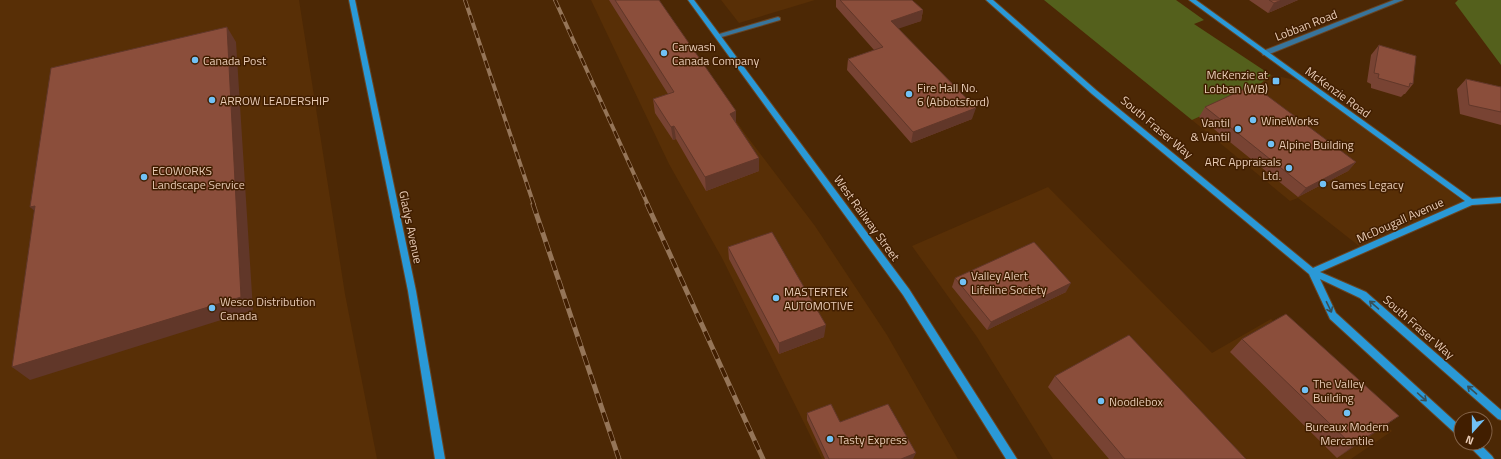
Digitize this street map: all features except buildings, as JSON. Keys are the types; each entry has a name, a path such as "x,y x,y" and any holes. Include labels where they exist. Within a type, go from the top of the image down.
{"street":[{"name":"Gladys Avenue","path":"352,0 412,291 440,459"},
{"name":"West Railway Street","path":"691,0 906,292 1012,459"},
{"name":"South Fraser Way","path":"989,0 1100,97 1312,272 1363,295 1501,416"},
{"name":"McKenzie Road","path":"1192,0 1471,202"},
{"name":"Lobban Road","path":"1265,53 1400,0"},
{"path":"718,36 778,19"},
{"name":"McDougall Avenue","path":"1312,272 1471,202 1501,200"},
{"name":"South Fraser Way","path":"1312,272 1333,316 1453,426"},
{"path":"1480,451 1489,459"}],"shaded area":[{"path":"0,0 299,0 345,294 377,459 0,459"},
{"path":"591,0 651,0 746,135 815,226 887,335 958,459 822,459 722,258 669,164"},
{"path":"721,0 815,0 739,23"},
{"path":"1271,75 1301,81 1463,201 1359,246 1298,198 1290,201 1192,120 1247,95"},
{"path":"1048,187 1212,353 1271,319 1392,431 1351,459 1053,459 977,337 912,246"}],"green space":[{"path":"1044,0 1176,0 1204,20 1194,24 1271,75 1247,95 1192,120"},
{"path":"1458,0 1501,0 1501,65 1455,3"}],"railway":[{"path":"465,0 534,205"},
{"path":"555,0 648,205"},
{"path":"533,204 619,459"},
{"path":"647,204 763,459"}],"place":[{"name":"Carwash Canada Company","path":"664,53"},
{"name":"Canada Post","path":"195,60"},
{"name":"McKenzie at Lobban (WB)","path":"1276,81"},
{"name":"Fire Hall No. 6 (Abbotsford)","path":"909,94"},
{"name":"ARROW LEADERSHIP","path":"212,100"},
{"name":"WineWorks","path":"1253,120"},
{"name":"Vantil & Vantil","path":"1238,129"},
{"name":"Alpine Building","path":"1271,144"},
{"name":"ARC Appraisals Ltd.","path":"1289,168"},
{"name":"ECOWORKS Landscape Service","path":"144,177"},
{"name":"Games Legacy","path":"1323,184"},
{"name":"Valley Alert Lifeline Society","path":"963,282"},
{"name":"MASTERTEK AUTOMOTIVE","path":"776,298"},
{"name":"Wesco Distribution Canada","path":"212,308"},
{"name":"The Valley Building","path":"1305,390"},
{"name":"Noodlebox","path":"1101,401"},
{"name":"Bureaux Modern Mercantile","path":"1347,413"},
{"name":"Tasty Express","path":"830,439"}]}
